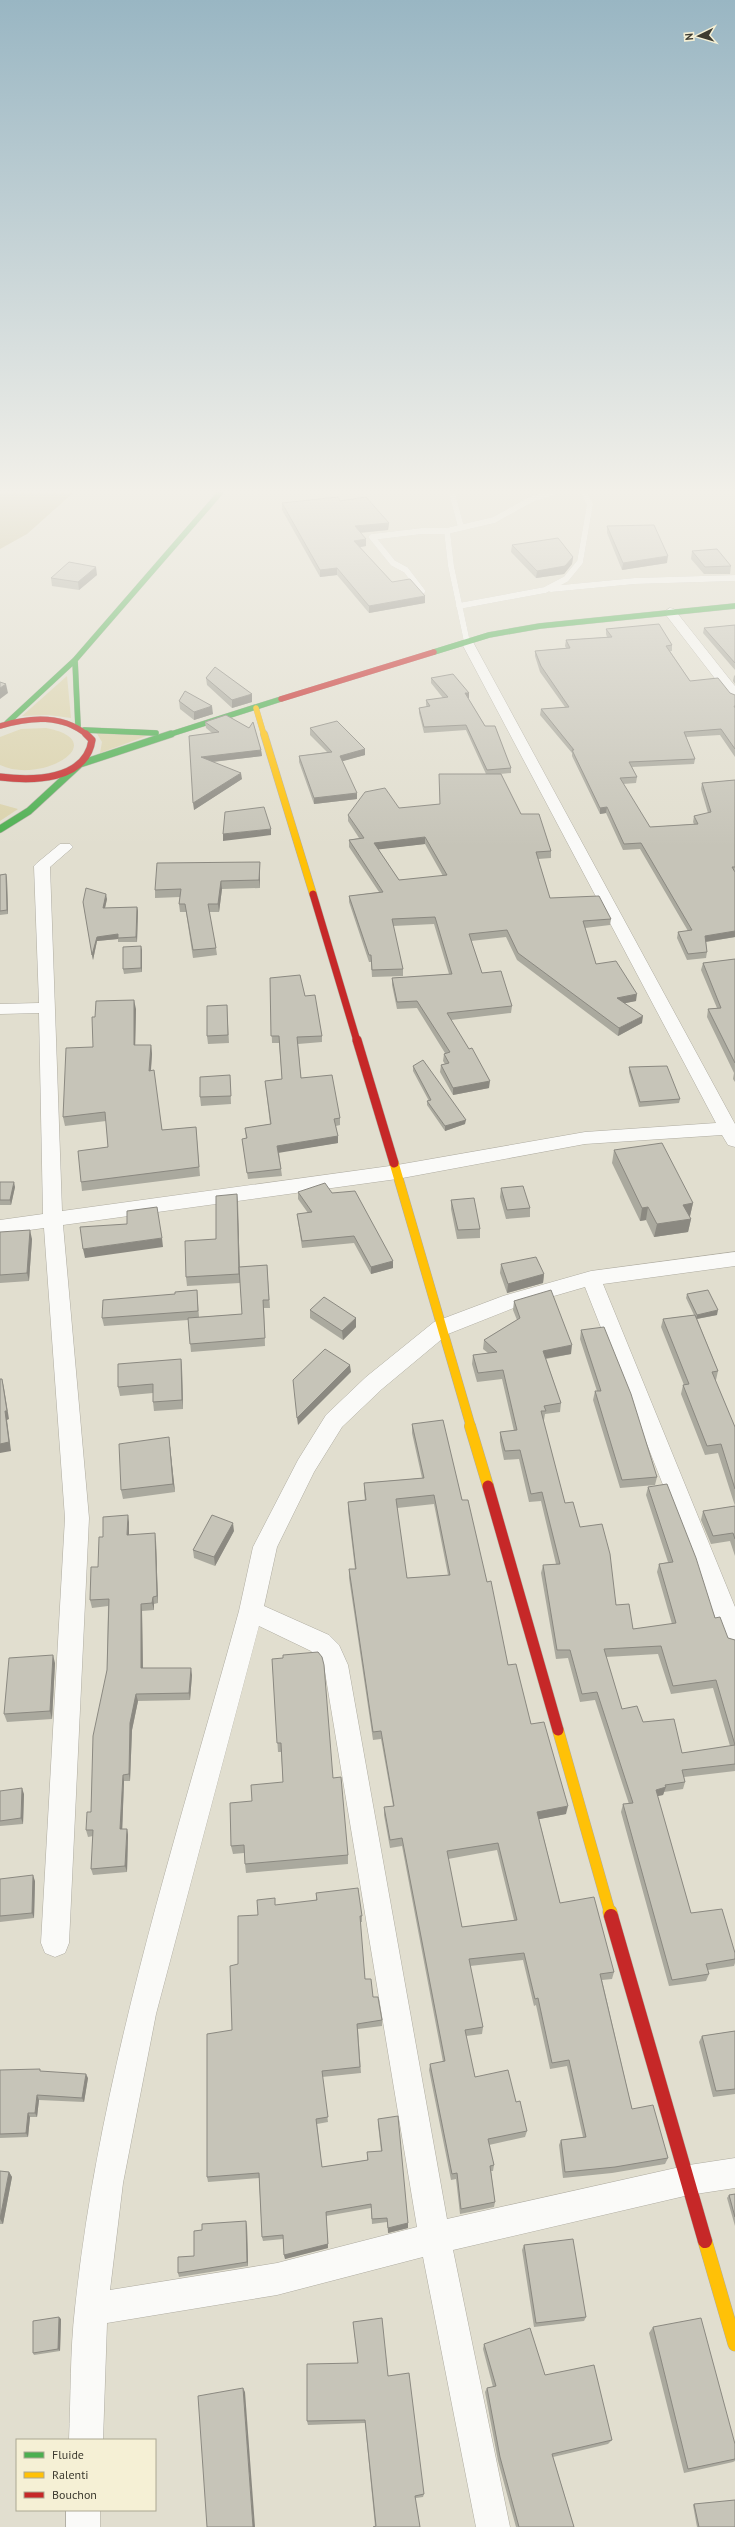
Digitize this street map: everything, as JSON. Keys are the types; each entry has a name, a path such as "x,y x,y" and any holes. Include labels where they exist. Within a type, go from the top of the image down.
{"main road":[{"path":"4,724 75,660 118,611"},
{"path":"0,776 28,780 50,777 80,764 170,734 467,642 540,626 682,611"},
{"path":"0,829 29,811 80,764 90,752 92,740 81,728 75,660"},
{"path":"256,708 397,1172 441,1328 690,2180 735,2344"},
{"path":"4,724 45,718 81,728 170,734"}],"street":[{"path":"670,612 735,694"},
{"path":"0,1227 53,1221 397,1172 585,1138 731,1134 467,642"},
{"path":"55,1942 77,1518 53,1221 48,1008 42,866 65,847"},
{"path":"0,1009 48,1008"},
{"path":"86,2439 91,2309 108,2183 142,2014 250,1611 265,1546 306,1466 334,1421 374,1383 441,1328 510,1301 591,1278 735,1259"},
{"path":"591,1278 735,1637"},
{"path":"250,1611 320,1643 330,1653 336,1665 435,2238 494,2527"},
{"path":"91,2309 277,2278 435,2238 690,2180 735,2173"},
{"path":"83,2511 83,2527"}],"lane":[{"path":"459,611 467,642"}],"shaded area":[{"path":"67,676 71,718 48,715 22,716"},
{"path":"46,728 65,734 73,742 72,751 64,759 51,766 34,769 17,770 0,765 0,737 21,729"},
{"path":"96,732 152,734 100,753 102,742"},
{"path":"0,804 18,809 0,821"}],"building":[{"path":"659,624 672,645 666,646 690,681 718,678 730,693 735,695 735,749 721,729 684,732 695,759 629,762 637,777 620,778 650,827 698,824 694,816 711,812 702,783 735,780 735,867 732,867 735,872 735,931 705,936 707,952 688,954 678,932 692,930 641,843 624,844 607,807 600,808 572,750 574,750 541,709 569,707 541,666 535,651 570,648 566,640 612,637 606,629"},
{"path":"735,625 735,663 704,628"},
{"path":"215,667 252,694 232,700 206,678"},
{"path":"453,674 469,693 465,693 485,726 495,726 511,768 487,770 466,725 424,727 419,708 430,706 426,700 448,697 431,678"},
{"path":"0,682 6,684 0,688"},
{"path":"185,691 212,706 194,712 179,701"},
{"path":"226,715 249,728 253,722 261,750 201,757 241,773 193,803 189,736 219,732 205,722"},
{"path":"337,721 365,749 340,756 357,793 314,798 299,756 332,752 310,728"},
{"path":"439,774 501,774 521,814 539,814 551,851 536,852 550,898 599,896 611,919 583,921 596,964 616,961 637,994 617,998 643,1016 619,1028 518,953 507,930 469,934 482,973 501,971 512,1006 447,1013 469,1049 472,1048 490,1081 453,1088 441,1065 449,1063 444,1054 450,1052 417,1001 397,1002 392,978 452,974 435,917 392,919 403,969 372,970 371,955 369,955 349,896 383,892 349,840 364,838 348,815 365,792 385,788 399,808 440,804","holes":["425,837 447,875 399,880 374,843"]},
{"path":"264,807 271,829 223,834 225,812"},
{"path":"260,862 259,880 221,881 218,904 208,904 216,948 193,950 185,904 179,904 181,889 155,890 157,863"},
{"path":"6,874 7,910 0,911 0,875"},
{"path":"86,888 106,894 103,908 137,907 136,937 118,938 118,934 97,937 92,955 83,902"},
{"path":"141,946 141,968 123,969 123,947"},
{"path":"735,959 735,1063 708,1009 721,1008 703,963"},
{"path":"300,975 305,996 315,995 322,1036 297,1037 301,1078 332,1075 340,1118 334,1119 338,1136 277,1146 281,1169 247,1173 242,1139 247,1138 245,1128 271,1124 265,1081 282,1079 279,1036 271,1036 270,978"},
{"path":"134,1000 134,1045 151,1045 149,1071 154,1070 162,1130 196,1127 199,1167 81,1182 78,1151 108,1147 105,1112 63,1117 66,1048 93,1047 92,1017 95,1017 96,1001"},
{"path":"227,1005 228,1035 207,1036 207,1006"},
{"path":"423,1060 466,1120 445,1126 427,1101 431,1100 413,1066"},
{"path":"667,1066 680,1099 640,1102 629,1067"},
{"path":"230,1075 231,1096 200,1097 200,1077"},
{"path":"662,1143 693,1203 683,1205 691,1219 657,1224 648,1207 642,1208 614,1150"},
{"path":"0,1182 14,1182 10,1200 0,1200"},
{"path":"325,1183 332,1193 355,1191 393,1261 371,1267 354,1236 302,1241 297,1214 312,1212 298,1192"},
{"path":"523,1186 530,1208 507,1210 501,1188"},
{"path":"237,1194 239,1274 186,1277 185,1241 216,1239 216,1196"},
{"path":"474,1198 480,1229 458,1230 451,1200"},
{"path":"157,1207 162,1238 83,1249 80,1227 127,1224 127,1211"},
{"path":"30,1230 27,1273 0,1275 0,1232"},
{"path":"536,1257 544,1274 508,1284 501,1264"},
{"path":"267,1265 269,1300 263,1300 265,1338 190,1344 188,1318 242,1314 239,1267"},
{"path":"197,1290 198,1311 102,1318 103,1300 175,1294 175,1292"},
{"path":"551,1290 572,1345 543,1351 561,1403 544,1406 546,1411 541,1411 565,1503 573,1502 580,1527 602,1524 610,1554 616,1605 629,1604 633,1629 676,1623 659,1564 673,1562 648,1487 667,1484 696,1558 715,1618 720,1617 728,1638 735,1640 735,1745 735,1764 682,1770 685,1782 665,1785 666,1787 656,1790 691,1913 722,1909 735,1953 735,1959 706,1964 709,1974 672,1980 623,1804 633,1803 597,1692 582,1694 570,1650 557,1650 543,1565 560,1564 542,1492 531,1494 520,1450 505,1451 500,1432 517,1430 503,1370 478,1373 473,1355 497,1352 484,1340 520,1318 514,1301","holes":["661,1646 673,1686 716,1680 735,1745 682,1753 674,1719 643,1722 637,1706 622,1709 604,1649"]},
{"path":"708,1290 718,1310 697,1315 687,1294"},
{"path":"324,1297 356,1318 342,1331 310,1310"},
{"path":"695,1315 718,1371 712,1372 735,1427 735,1489 721,1444 707,1446 683,1385 689,1384 663,1319"},
{"path":"604,1327 631,1394 657,1477 622,1480 595,1391 601,1391 581,1330"},
{"path":"325,1349 350,1365 297,1418 293,1380"},
{"path":"181,1359 182,1400 153,1402 153,1384 118,1387 118,1364"},
{"path":"0,1379 2,1379 7,1411 5,1411 9,1442 0,1444"},
{"path":"443,1420 462,1500 468,1500 487,1582 491,1581 508,1665 516,1664 531,1724 544,1722 568,1806 537,1812 560,1903 594,1897 614,1972 600,1974 632,2109 653,2105 668,2158 615,2167 565,2172 561,2140 586,2137 569,2060 552,2063 538,1998 535,1999 524,1953 469,1959 483,2027 465,2030 475,2077 508,2070 516,2102 520,2101 527,2131 488,2139 494,2165 490,2166 495,2202 461,2209 457,2173 452,2174 430,2064 445,2061 402,1838 390,1840 384,1807 394,1806 381,1731 373,1732 349,1569 356,1569 348,1502 366,1500 364,1483 424,1478 412,1424","holes":["434,1495 450,1575 407,1578 396,1499","498,1843 517,1920 462,1927 447,1851"]},
{"path":"169,1437 173,1484 121,1490 119,1444"},
{"path":"735,1506 735,1539 733,1533 713,1536 703,1511"},
{"path":"128,1515 127,1535 155,1533 157,1596 153,1597 152,1603 141,1604 141,1668 191,1668 189,1693 136,1694 130,1723 129,1774 123,1775 120,1829 127,1829 125,1866 91,1869 93,1830 86,1830 87,1812 91,1812 93,1736 107,1670 109,1599 90,1600 91,1567 98,1567 99,1537 103,1537 103,1517"},
{"path":"212,1515 233,1523 214,1557 193,1550"},
{"path":"318,1652 322,1657 324,1665 333,1778 341,1777 348,1855 245,1864 244,1845 231,1846 230,1803 252,1801 251,1785 283,1782 281,1743 277,1743 272,1659 283,1658 283,1655"},
{"path":"53,1655 50,1711 4,1714 9,1658"},
{"path":"22,1788 21,1818 0,1821 0,1791"},
{"path":"33,1875 32,1913 0,1916 0,1879"},
{"path":"358,1888 362,1916 360,1916 365,1979 371,1979 373,1997 378,1997 382,2020 357,2024 360,2067 322,2071 328,2117 316,2119 322,2167 368,2160 367,2152 382,2151 378,2119 398,2116 408,2223 388,2228 387,2218 372,2219 371,2204 326,2212 328,2244 284,2255 283,2235 262,2237 259,2173 207,2177 207,2034 232,2030 230,1966 238,1964 238,1916 258,1915 257,1900 275,1898 275,1905 317,1900 316,1893"},
{"path":"735,2031 735,2089 716,2091 702,2036"},
{"path":"40,2069 40,2071 86,2074 82,2098 37,2095 35,2113 28,2113 26,2133 0,2134 0,2070"},
{"path":"0,2171 9,2172 0,2219"},
{"path":"735,2194 735,2217 729,2195"},
{"path":"246,2221 247,2262 178,2273 178,2257 194,2256 194,2231 202,2230 202,2224"},
{"path":"573,2239 586,2317 536,2323 524,2245"},
{"path":"59,2317 58,2349 33,2353 33,2321"},
{"path":"382,2318 388,2376 409,2373 424,2494 415,2496 420,2527 373,2527 376,2526 365,2420 307,2421 307,2364 358,2363 353,2322"},
{"path":"701,2318 735,2444 735,2459 688,2469 653,2327"},
{"path":"530,2328 545,2375 594,2365 612,2440 552,2454 574,2527 519,2527 500,2457 487,2388 496,2386 484,2344"},
{"path":"243,2388 253,2527 207,2527 198,2396"},
{"path":"735,2500 735,2527 699,2527 694,2504"}],"traffic: fast":[{"path":"7,723 75,660 118,611"},
{"path":"434,652 489,635 540,626 687,611"},
{"path":"75,660 78,726"},
{"path":"80,764 281,699"},
{"path":"84,730 156,733"},
{"path":"0,829 29,811 80,764"}],"traffic: slow":[{"path":"256,708 313,894"},
{"path":"394,1163 488,1486"},
{"path":"558,1730 611,1916"},
{"path":"705,2241 735,2344"}],"traffic: jam":[{"path":"281,699 434,652"},
{"path":"0,726 25,720 49,719 72,725 92,740 91,751 84,761 63,773 23,779 0,777"},
{"path":"313,894 394,1163"},
{"path":"488,1486 558,1730"},
{"path":"611,1916 705,2241"}]}
